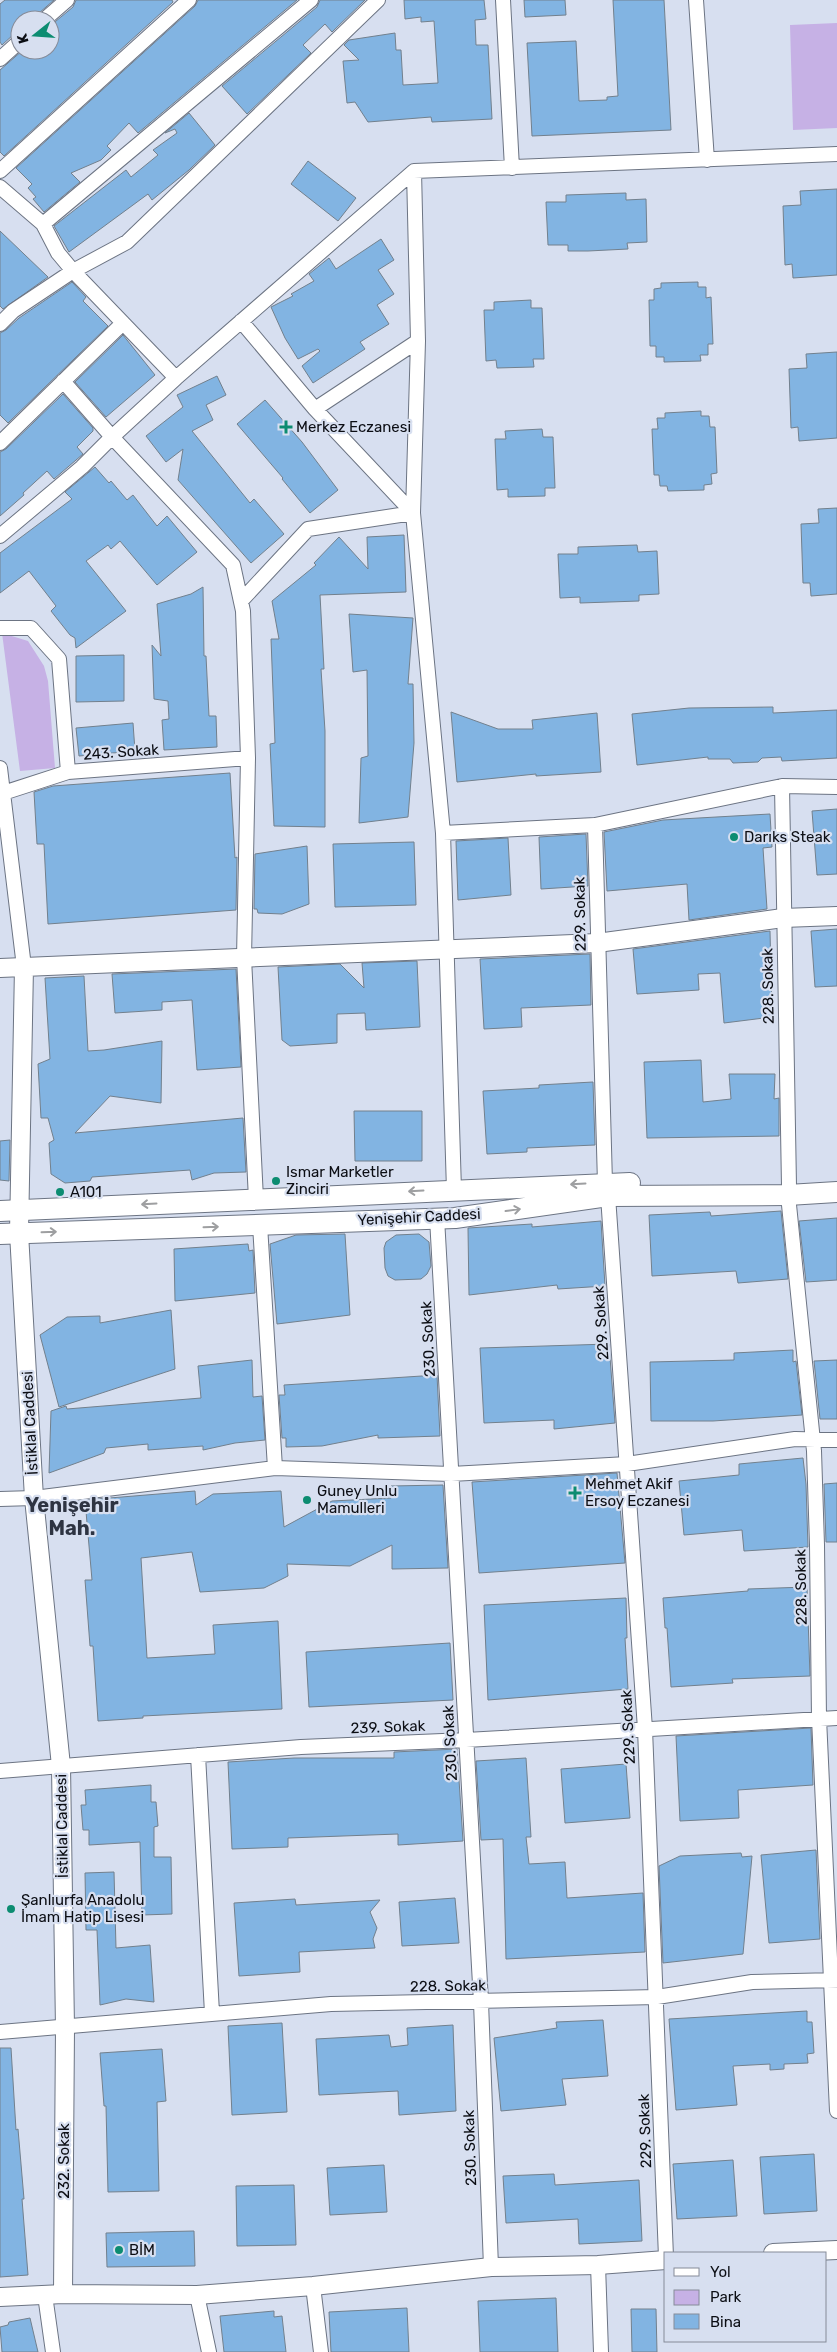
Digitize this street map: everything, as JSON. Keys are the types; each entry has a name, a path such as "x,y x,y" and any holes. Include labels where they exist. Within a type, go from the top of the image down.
{"main road":[{"name":"Yenişehir Caddesi","path":"788,1190 837,1183"},
{"name":"Yenişehir Caddesi","path":"0,1211 454,1190 788,1190 837,1192"},
{"name":"Yenişehir Caddesi","path":"10,1234 455,1218 606,1190"}],"street":[{"path":"56,10 67,0"},
{"path":"0,171 189,0"},
{"path":"43,224 311,0"},
{"path":"0,324 13,311 74,271 127,242 378,0"},
{"path":"503,0 512,168"},
{"path":"696,0 708,160"},
{"path":"0,59 10,50"},
{"path":"0,536 82,467 176,378 414,171 837,154"},
{"path":"414,171 418,341 413,512 443,833 445,949 454,1190"},
{"path":"0,187 43,224 58,253 176,378"},
{"path":"241,321 315,410 413,512"},
{"path":"0,443 123,323"},
{"path":"315,410 418,341"},
{"path":"63,381 112,437 233,565 243,611 248,758 244,958 256,1199"},
{"path":"241,601 308,529 413,512"},
{"path":"0,628 30,628 60,659 68,772"},
{"name":"243. Sokak","path":"2,794 68,772 248,758"},
{"path":"0,768 24,967"},
{"path":"443,833 594,825 782,786 837,787"},
{"name":"228. Sokak","path":"782,786 788,1190 812,1440 817,1545 819,1718 834,1980 837,2111"},
{"name":"229. Sokak","path":"594,825 606,1190 645,1729 666,2252"},
{"path":"0,968 597,943 783,918 837,916"},
{"name":"İstiklal Caddesi","path":"24,967 21,1210 10,1234 61,1766 65,2028"},
{"name":"230. Sokak","path":"437,1218 480,2002 491,2267"},
{"path":"260,1225 275,1468"},
{"path":"0,1499 34,1498 275,1468 451,1474 627,1464 795,1439 837,1440"},
{"name":"239. Sokak","path":"0,1771 300,1747 466,1740 837,1718"},
{"path":"198,1755 212,2013"},
{"name":"228. Sokak","path":"0,2032 331,2004 657,1997 752,1982 834,1980"},
{"name":"232. Sokak","path":"63,2294 65,2028"},
{"path":"794,2252 837,2250"},
{"path":"0,2297 63,2294 198,2295 312,2286 491,2267 598,2265 664,2258"},
{"path":"598,2265 601,2352"},
{"path":"312,2286 321,2352"},
{"path":"45,2295 53,2352"},
{"path":"198,2295 209,2352"}],"green space":[{"path":"837,23 837,128 793,130 790,25"},
{"path":"2,633 28,641 44,666 48,681 55,768 20,771"}],"building":[{"path":"5,0 54,0 42,10 10,10 10,38 2,45 0,42 0,4"},
{"path":"76,0 172,0 173,2 4,156 0,152 0,70 12,60 60,60 60,18 73,7"},
{"path":"198,0 297,0 138,133 129,123 107,146 111,150 101,160 71,173 80,182 44,212 33,199 36,197 28,188 32,184 16,168 195,6"},
{"path":"320,0 365,0 332,32 325,24 303,45 311,53 247,114 222,86 317,7"},
{"path":"404,0 484,0 486,19 475,20 476,45 488,45 492,119 432,122 431,117 368,122 355,102 347,103 343,61 359,60 344,45 349,40 395,33 396,50 401,50 403,85 438,83 434,21 421,22 421,17 405,19"},
{"path":"524,0 565,0 566,15 525,17"},
{"path":"613,0 664,0 671,130 532,136 527,43 576,41 579,101 607,100 607,97 618,96"},
{"path":"189,113 215,145 189,170 152,200 148,194 69,252 54,226 126,170 131,177 158,155 153,150 177,133 175,129 165,133"},
{"path":"308,161 356,198 338,221 291,184"},
{"path":"837,189 837,275 793,278 792,264 785,265 783,206 801,205 800,191"},
{"path":"626,193 626,200 646,199 647,242 627,243 628,249 588,251 568,251 568,245 548,245 546,202 566,202 566,195"},
{"path":"0,231 48,277 3,309 0,306"},
{"path":"381,239 394,260 378,270 394,294 377,305 389,324 360,342 365,349 313,383 302,366 320,351 318,349 298,359 285,338 271,307 293,296 291,294 314,281 309,274 329,258 336,269"},
{"path":"72,282 86,297 83,301 108,326 8,423 0,415 0,333"},
{"path":"698,282 698,287 706,287 706,298 711,297 713,344 708,344 708,355 700,355 701,361 664,362 664,357 656,357 656,346 650,346 649,300 654,300 654,289 661,288 661,283"},
{"path":"531,300 531,308 542,308 544,359 533,359 534,367 497,368 496,360 486,361 484,310 494,310 494,302"},
{"path":"123,335 155,375 106,417 75,382"},
{"path":"837,352 837,438 799,441 798,427 791,428 789,369 807,368 806,354"},
{"path":"217,376 226,395 206,405 213,420 192,431 250,503 254,499 284,534 251,563 178,480 183,449 166,462 146,436 183,407 177,395"},
{"path":"63,394 93,428 93,431 77,447 83,454 54,479 47,471 0,516 0,452 6,449"},
{"path":"265,400 302,442 338,490 310,513 237,424"},
{"path":"701,411 701,416 709,416 710,427 715,427 717,473 711,474 712,484 704,485 704,490 668,491 667,486 660,486 659,475 654,475 652,429 658,429 657,418 665,418 665,413"},
{"path":"542,429 543,437 553,437 555,488 545,488 545,496 508,497 508,489 497,490 495,439 506,439 505,431"},
{"path":"95,467 109,483 111,481 127,500 133,495 157,526 167,516 197,552 157,585 120,541 111,549 108,545 86,561 126,611 76,648 75,638 70,635 51,611 56,606 29,571 0,593 0,553 72,499 65,492"},
{"path":"837,508 837,594 811,596 810,583 803,583 801,524 819,523 818,509"},
{"path":"404,535 406,592 320,595 324,669 321,669 325,731 325,827 274,826 270,744 275,743 271,639 279,639 272,601 316,565 314,563 339,537 368,569 367,537"},
{"path":"637,545 638,552 657,551 659,594 639,595 639,601 580,603 580,597 560,598 558,554 578,554 578,547"},
{"path":"203,587 204,656 206,656 209,716 216,716 217,747 164,750 162,720 169,719 168,701 154,699 152,645 161,656 157,604 191,594"},
{"path":"349,614 413,618 408,684 413,684 414,743 408,817 359,823 361,758 368,756 367,670 353,672"},
{"path":"124,655 124,701 76,702 76,656"},
{"path":"773,707 773,713 837,710 837,758 782,761 781,757 762,758 758,762 733,763 730,759 708,759 708,757 637,765 632,714 689,708"},
{"path":"451,712 498,729 533,729 532,720 597,713 601,772 536,776 536,774 457,782"},
{"path":"133,723 135,751 79,756 76,728"},
{"path":"230,773 235,858 237,857 236,910 48,924 44,844 37,844 34,792 53,786"},
{"path":"837,809 837,874 817,875 812,811"},
{"path":"770,814 772,847 763,848 767,909 689,920 687,884 607,891 604,832 663,820"},
{"path":"586,834 588,886 541,889 539,837"},
{"path":"508,838 511,895 458,900 456,841"},
{"path":"414,842 416,905 335,907 333,844"},
{"path":"307,846 309,904 282,914 258,913 257,909 254,909 255,854"},
{"path":"837,929 837,986 815,987 811,931"},
{"path":"770,931 772,1017 724,1023 720,973 698,974 699,990 637,994 633,949"},
{"path":"590,954 591,1005 521,1008 522,1027 484,1029 480,959"},
{"path":"417,961 420,1027 366,1030 365,1013 337,1014 337,1043 290,1046 282,1040 278,967 340,964 364,988 362,963"},
{"path":"236,969 241,1067 197,1070 192,1000 162,1002 162,1010 115,1013 112,974"},
{"path":"84,976 88,1051 162,1041 161,1103 110,1096 75,1133 243,1118 246,1172 214,1173 192,1180 190,1170 92,1177 90,1181 65,1183 51,1174 49,1143 54,1140 48,1118 41,1118 38,1064 50,1059 45,978"},
{"path":"701,1060 703,1102 731,1099 729,1074 775,1074 774,1099 779,1098 779,1136 647,1138 644,1062"},
{"path":"593,1082 595,1145 527,1148 527,1152 487,1154 483,1091 539,1088 539,1085"},
{"path":"354,1111 422,1111 422,1161 355,1161"},
{"path":"10,1140 9,1181 0,1180 0,1141"},
{"path":"781,1211 788,1279 738,1283 736,1271 652,1276 649,1215 710,1212 711,1216"},
{"path":"837,1218 837,1280 806,1282 799,1221"},
{"path":"601,1221 605,1286 558,1289 557,1285 469,1295 468,1228 532,1224 532,1227"},
{"path":"345,1234 350,1315 277,1324 270,1244 296,1235"},
{"path":"419,1234 429,1242 431,1266 427,1274 421,1279 395,1280 388,1276 385,1268 384,1248 386,1242 396,1235"},
{"path":"248,1244 249,1251 253,1250 255,1293 175,1301 174,1249"},
{"path":"171,1310 175,1369 59,1407 40,1335 67,1317 100,1316 100,1323"},
{"path":"609,1344 615,1423 554,1429 554,1420 484,1423 480,1348"},
{"path":"793,1350 793,1362 796,1361 802,1415 713,1421 651,1421 650,1362 734,1360 734,1353"},
{"path":"252,1360 253,1397 262,1396 265,1440 235,1443 203,1450 203,1446 148,1450 148,1444 106,1448 104,1453 49,1473 51,1411 66,1406 67,1409 201,1398 198,1366"},
{"path":"837,1360 837,1419 820,1419 814,1361"},
{"path":"437,1375 440,1436 378,1438 378,1435 322,1446 286,1447 286,1438 282,1438 279,1395 285,1395 284,1385"},
{"path":"803,1458 806,1484 808,1547 744,1551 742,1530 684,1535 679,1481 739,1475 739,1464"},
{"path":"617,1473 625,1563 479,1573 472,1482"},
{"path":"837,1483 837,1542 826,1542 824,1484"},
{"path":"443,1485 448,1568 392,1569 392,1545 350,1566 287,1564 288,1576 264,1588 200,1592 192,1552 141,1558 147,1658 215,1654 213,1625 278,1621 282,1709 143,1716 143,1718 98,1721 93,1646 90,1646 85,1580 92,1580 85,1500 195,1491 196,1505 213,1494 281,1491 284,1527 332,1501 391,1498 391,1486"},
{"path":"807,1587 810,1676 732,1679 733,1683 671,1687 663,1598 748,1591 748,1589"},
{"path":"626,1598 627,1638 625,1638 628,1689 488,1700 484,1605"},
{"path":"450,1643 453,1700 309,1707 306,1652"},
{"path":"811,1728 813,1785 738,1790 739,1818 680,1821 676,1736"},
{"path":"457,1749 463,1841 398,1845 398,1834 288,1838 288,1847 232,1849 228,1762 294,1758 394,1758 394,1752"},
{"path":"526,1758 531,1837 526,1837 529,1864 565,1862 567,1898 643,1893 645,1952 506,1959 503,1839 481,1840 476,1761"},
{"path":"626,1764 630,1818 565,1823 561,1769"},
{"path":"151,1785 151,1802 156,1802 158,1826 154,1827 154,1857 171,1857 172,1914 142,1915 140,1842 89,1845 89,1830 83,1830 81,1805 86,1805 85,1790"},
{"path":"816,1850 820,1939 769,1943 761,1855"},
{"path":"741,1853 742,1857 752,1856 743,1954 663,1963 659,1866 680,1856"},
{"path":"114,1872 116,1948 150,1945 154,2002 126,1999 100,2005 97,1930 86,1930 85,1873"},
{"path":"455,1898 459,1943 402,1946 399,1902"},
{"path":"295,1899 296,1905 380,1900 370,1912 377,1928 373,1939 375,1948 299,1952 300,1972 239,1976 234,1903"},
{"path":"807,2011 807,2022 812,2022 814,2053 807,2054 808,2063 784,2064 784,2069 770,2070 770,2064 733,2066 737,2105 676,2110 669,2019"},
{"path":"603,2020 608,2076 562,2079 566,2105 501,2111 494,2038 557,2028 556,2022"},
{"path":"282,2023 287,2112 232,2115 228,2026"},
{"path":"453,2025 456,2111 399,2115 398,2091 319,2095 316,2039 389,2035 391,2047 408,2045 407,2028"},
{"path":"0,2048 11,2048 16,2130 18,2129 24,2199 22,2199 28,2275 0,2277"},
{"path":"162,2049 166,2101 157,2102 159,2191 108,2192 106,2106 104,2106 100,2053"},
{"path":"814,2154 817,2211 764,2214 760,2157"},
{"path":"733,2160 737,2216 677,2219 673,2164"},
{"path":"384,2165 387,2212 330,2215 327,2168"},
{"path":"554,2174 555,2185 639,2180 642,2241 579,2244 578,2219 506,2223 503,2176"},
{"path":"294,2185 296,2245 237,2246 236,2186"},
{"path":"194,2231 195,2266 107,2267 106,2233"},
{"path":"556,2298 558,2352 480,2352 478,2301"},
{"path":"407,2308 409,2352 331,2352 329,2312"},
{"path":"631,2309 656,2309 657,2352 632,2352"},
{"path":"274,2311 274,2317 282,2316 286,2352 224,2352 220,2316"},
{"path":"30,2318 38,2352 2,2352 0,2327 8,2325 9,2322"}],"place":[{"name":"Merkez Eczanesi","path":"286,427"},
{"name":"Darıks Steak","path":"734,837"},
{"name":"Ismar Marketler Zinciri","path":"276,1181"},
{"name":"A101","path":"60,1192"},
{"name":"Mehmet Akif Ersoy Eczanesi","path":"575,1493"},
{"name":"Guney Unlu Mamulleri","path":"307,1500"},
{"name":"Şanlıurfa Anadolu İmam Hatip Lisesi","path":"11,1909"},
{"name":"BİM","path":"119,2250"}],"district":[{"name":"Yenişehir Mah.","path":"72,1516"}]}
